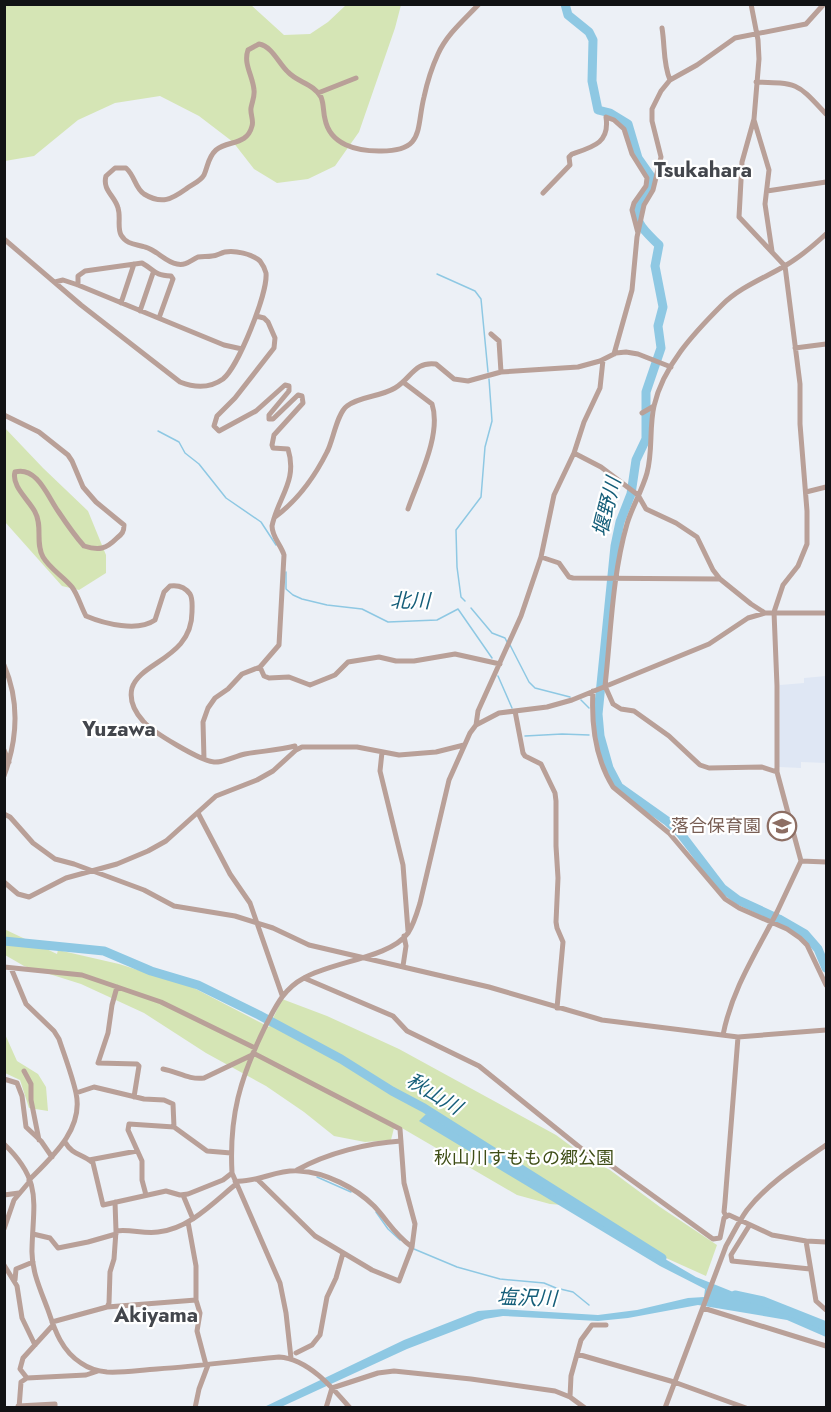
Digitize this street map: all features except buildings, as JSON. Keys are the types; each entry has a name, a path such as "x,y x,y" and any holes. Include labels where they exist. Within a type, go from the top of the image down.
{"street":[{"path":"4,239 81,305 180,382 203,387 223,378 242,349 256,316 266,273 257,259 249,255 227,251 178,264 153,250 131,244 125,240 119,230 118,206 106,188 105,178 115,168 126,168 142,193 153,198 167,200 177,197 201,179 209,159 216,150 242,141 250,133 253,122 251,109 254,91 246,58 248,50 255,45 267,47 292,77 318,93 323,104 325,122 342,143 365,151 390,152 406,147 418,135 424,96 443,44 479,4"},
{"path":"723,1035 734,994 801,861 777,772 774,612 783,585 798,566 807,544 800,384 785,266 739,217 742,162 753,119 759,58 751,4"},
{"path":"614,354 632,290 638,232 644,205 657,177 661,157 652,121 652,109 660,91 670,80 698,65 735,38 806,24 824,9"},
{"path":"662,28 665,63 670,80"},
{"path":"318,93 356,78"},
{"path":"756,82 788,83 798,87 826,114"},
{"path":"543,193 570,165 569,157 572,154 604,138 607,131 606,117 614,120 624,129 632,154 647,178 646,186 635,203 632,215 638,232"},
{"path":"753,119 769,170 765,204 772,251"},
{"path":"767,191 826,182"},
{"path":"635,203 646,200"},
{"path":"777,772 762,767 709,768 700,765 669,736 634,711 621,709 613,704 604,687 616,578 627,523 646,477 650,460 654,406 671,367 698,331 723,304 735,294 806,252 826,234"},
{"path":"121,303 134,264"},
{"path":"78,285 78,276 85,271 145,264 153,273 171,276 173,279 159,318"},
{"path":"140,311 153,273"},
{"path":"55,282 63,280 78,285 224,345 242,349"},
{"path":"204,759 203,722 208,708 215,698 228,689 242,674 260,667 279,645 284,561 282,546 272,533 274,518 290,480 291,468 288,449 273,447 272,441 274,435 303,404 302,396 298,395 273,419 269,419 269,415 289,391 289,386 285,385 243,420 219,431 214,426 217,416 236,398 274,348 275,338 268,322 256,316"},
{"path":"491,334 499,341 501,372"},
{"path":"795,348 826,344"},
{"path":"274,518 289,507 307,486 328,451 342,410 348,404 394,389 420,365 436,364 454,379 468,381 501,372 578,366 626,352 638,354 671,367"},
{"path":"350,1407 331,1387 293,1355 289,1343 280,1283 232,1173 231,1153 236,1104 244,1072 282,995 319,970 362,958 390,946 406,934 420,903 449,780 476,724 478,711 510,641 541,557 554,495 600,388 603,360"},
{"path":"403,382 432,404 435,421 430,446 408,509"},
{"path":"642,413 654,406"},
{"path":"4,415 39,432 68,455 83,488 124,525 121,535 109,546 103,549 84,546 60,515 44,487 27,473 20,470 15,472 15,481 39,521 39,546 42,554 74,589 86,616 96,620 145,626 155,620 164,592 170,586 182,587 190,594 192,618 184,639 171,654 138,677 133,685 132,701 144,723 169,741 204,759 218,762 245,754 295,746"},
{"path":"574,453 601,467 630,489 646,509 676,523 697,537 713,570 720,579 765,613"},
{"path":"806,492 826,488"},
{"path":"541,557 559,564 569,577 573,578 720,579"},
{"path":"476,724 499,713 548,707 572,700 709,644 748,618 774,612 826,613"},
{"path":"260,667 264,676 269,678 289,677 310,685 335,675 348,662 379,657 396,661 414,661 455,654 500,664"},
{"path":"4,664 14,693 16,724 4,776"},
{"path":"594,691 592,730 607,778 613,787 669,833 725,899 739,908 787,929 807,945 826,986"},
{"path":"515,711 523,753 541,764 555,793 558,878 556,922 563,942 557,1008"},
{"path":"4,882 18,894 29,897 66,878 117,864 166,841 216,796 258,780 273,771 302,747 357,747 399,755 417,755 464,745"},
{"path":"4,750 9,762"},
{"path":"382,752 380,771 403,865 406,946 403,966"},
{"path":"198,813 230,874 250,903 282,995"},
{"path":"4,814 10,817 33,843 55,859 144,890 174,906 235,916 273,928 309,945 489,987 602,1020 738,1037 826,1030"},
{"path":"801,861 826,862"},
{"path":"8,968 82,975 161,1002 400,1129 404,1183 415,1224 412,1247 399,1281 372,1269 315,1236 257,1179"},
{"path":"4,1229 10,1209 19,1193 65,1142 75,1115 76,1093 59,1039 54,1031 26,1004 8,968"},
{"path":"304,978 386,1012 407,1031 479,1066 588,1154 612,1166 713,1239 720,1238 726,1216 724,1202 738,1037"},
{"path":"117,987 108,1033 98,1064 137,1064 139,1066 134,1097"},
{"path":"163,1068 190,1079 204,1078 253,1052"},
{"path":"24,1071 31,1084 31,1100 39,1140"},
{"path":"4,1079 12,1080 19,1088 26,1127 52,1157"},
{"path":"76,1093 94,1087 134,1097 164,1100 173,1104 174,1127"},
{"path":"146,1196 142,1180 142,1161 128,1130 129,1124 174,1127 207,1150 231,1153"},
{"path":"33,1234 50,1239 58,1248 116,1233 166,1231 191,1221 236,1182 297,1170 351,1149 379,1142 401,1141"},
{"path":"65,1142 72,1153 93,1163 103,1205 166,1191 183,1195 223,1180 232,1173"},
{"path":"4,1144 24,1167 30,1181 35,1205 33,1262 53,1324 67,1351 81,1363 99,1370 120,1372 293,1355 312,1345 320,1335 327,1297 336,1278 343,1253"},
{"path":"665,1407 726,1246 740,1221 748,1209 772,1185 826,1145"},
{"path":"89,1160 137,1151"},
{"path":"297,1170 322,1176 357,1192 373,1205 398,1237 412,1247"},
{"path":"4,1195 19,1193"},
{"path":"183,1195 191,1221 196,1266 196,1300 200,1313 197,1331 207,1365 195,1407"},
{"path":"107,1307 116,1233 115,1202"},
{"path":"726,1216 729,1215 772,1235 826,1242"},
{"path":"749,1226 731,1255 732,1261 810,1269"},
{"path":"806,1240 816,1300 826,1310"},
{"path":"33,1262 16,1269 15,1281 22,1318 35,1345"},
{"path":"4,1265 15,1281"},
{"path":"27,1378 20,1369 20,1365 28,1351 53,1324 107,1307 196,1300"},
{"path":"703,1308 826,1346"},
{"path":"570,1397 571,1376 581,1340 592,1325 606,1324"},
{"path":"267,1358 281,1354 289,1343"},
{"path":"577,1354 674,1382 744,1407"},
{"path":"55,1407 56,1404 18,1407 21,1382 27,1378 86,1375 99,1370"},
{"path":"331,1387 378,1373 394,1371 555,1391 585,1407"},
{"path":"327,1407 331,1387"}],"shaded area":[{"path":"826,676 826,763 801,762 801,768 779,767 780,685 804,683 804,678"}],"green space":[{"path":"5,5 251,5 284,35 310,34 328,22 346,5 401,5 359,132 335,166 308,179 277,183 254,169 233,142 199,116 160,96 115,103 78,120 34,156 5,161"},
{"path":"4,427 88,511 106,555 106,573 79,590 62,586 5,522"},
{"name":"秋山川すももの郷公園","path":"4,929 57,954 58,950 119,964 192,987 269,1027 282,999 327,1016 399,1049 556,1135 717,1245 706,1276 666,1258 587,1207 550,1204 517,1195 395,1124 391,1140 365,1142 334,1136 266,1086 206,1053 144,1013 81,984 24,966 5,955"},
{"path":"4,1032 17,1061 38,1074 46,1087 48,1111 29,1108 20,1080 5,1073"}],"water":[{"path":"426,1114 696,1277 826,1329 826,1337 787,1320 698,1305 598,1321 503,1316 485,1319 407,1349 281,1407 262,1408 404,1340 478,1311 502,1309 598,1315 704,1297 705,1289 660,1266 419,1121"}],"waterway":[{"name":"堰野川","path":"565,4 568,15 589,32 593,40 592,81 598,110 610,113 628,124 638,158 652,178 637,214 641,225 659,245 655,266 663,307 658,326 661,348 646,392 646,439 636,460 631,494 620,522 615,546 598,714 600,736 609,768 619,787 680,833 722,888 738,900 805,934 818,949 826,968"},
{"path":"437,274 475,291 481,299 488,372"},
{"path":"465,601 461,597 457,567 456,530 481,497 485,447 492,421 489,379"},
{"name":"北川","path":"158,431 179,442 185,453 199,464 226,498 261,522 276,545"},
{"name":"北川","path":"286,572 286,589 293,595 327,605 362,609 388,622 437,620 458,609 492,658"},
{"path":"471,608 492,633 505,638 507,642"},
{"path":"510,645 529,682 535,688 570,697"},
{"name":"北川","path":"498,676 512,708"},
{"path":"581,700 589,708"},
{"name":"堰野川","path":"595,717 598,720"},
{"name":"北川","path":"525,736 589,735"},
{"name":"秋山川","path":"4,941 104,951 151,971 198,985 341,1059 424,1108 662,1258"},
{"path":"317,1177 351,1192"},
{"path":"376,1212 388,1229 400,1240"},
{"name":"塩沢川","path":"414,1249 457,1267 500,1279 544,1283 573,1292 589,1305"},
{"name":"秋山川","path":"735,1295 763,1301 826,1326"}],"place":[{"name":"落合保育園","path":"782,826"}],"district":[{"name":"Tsukahara","path":"703,170"},
{"name":"Yuzawa","path":"119,729"},
{"name":"Akiyama","path":"156,1315"}]}
